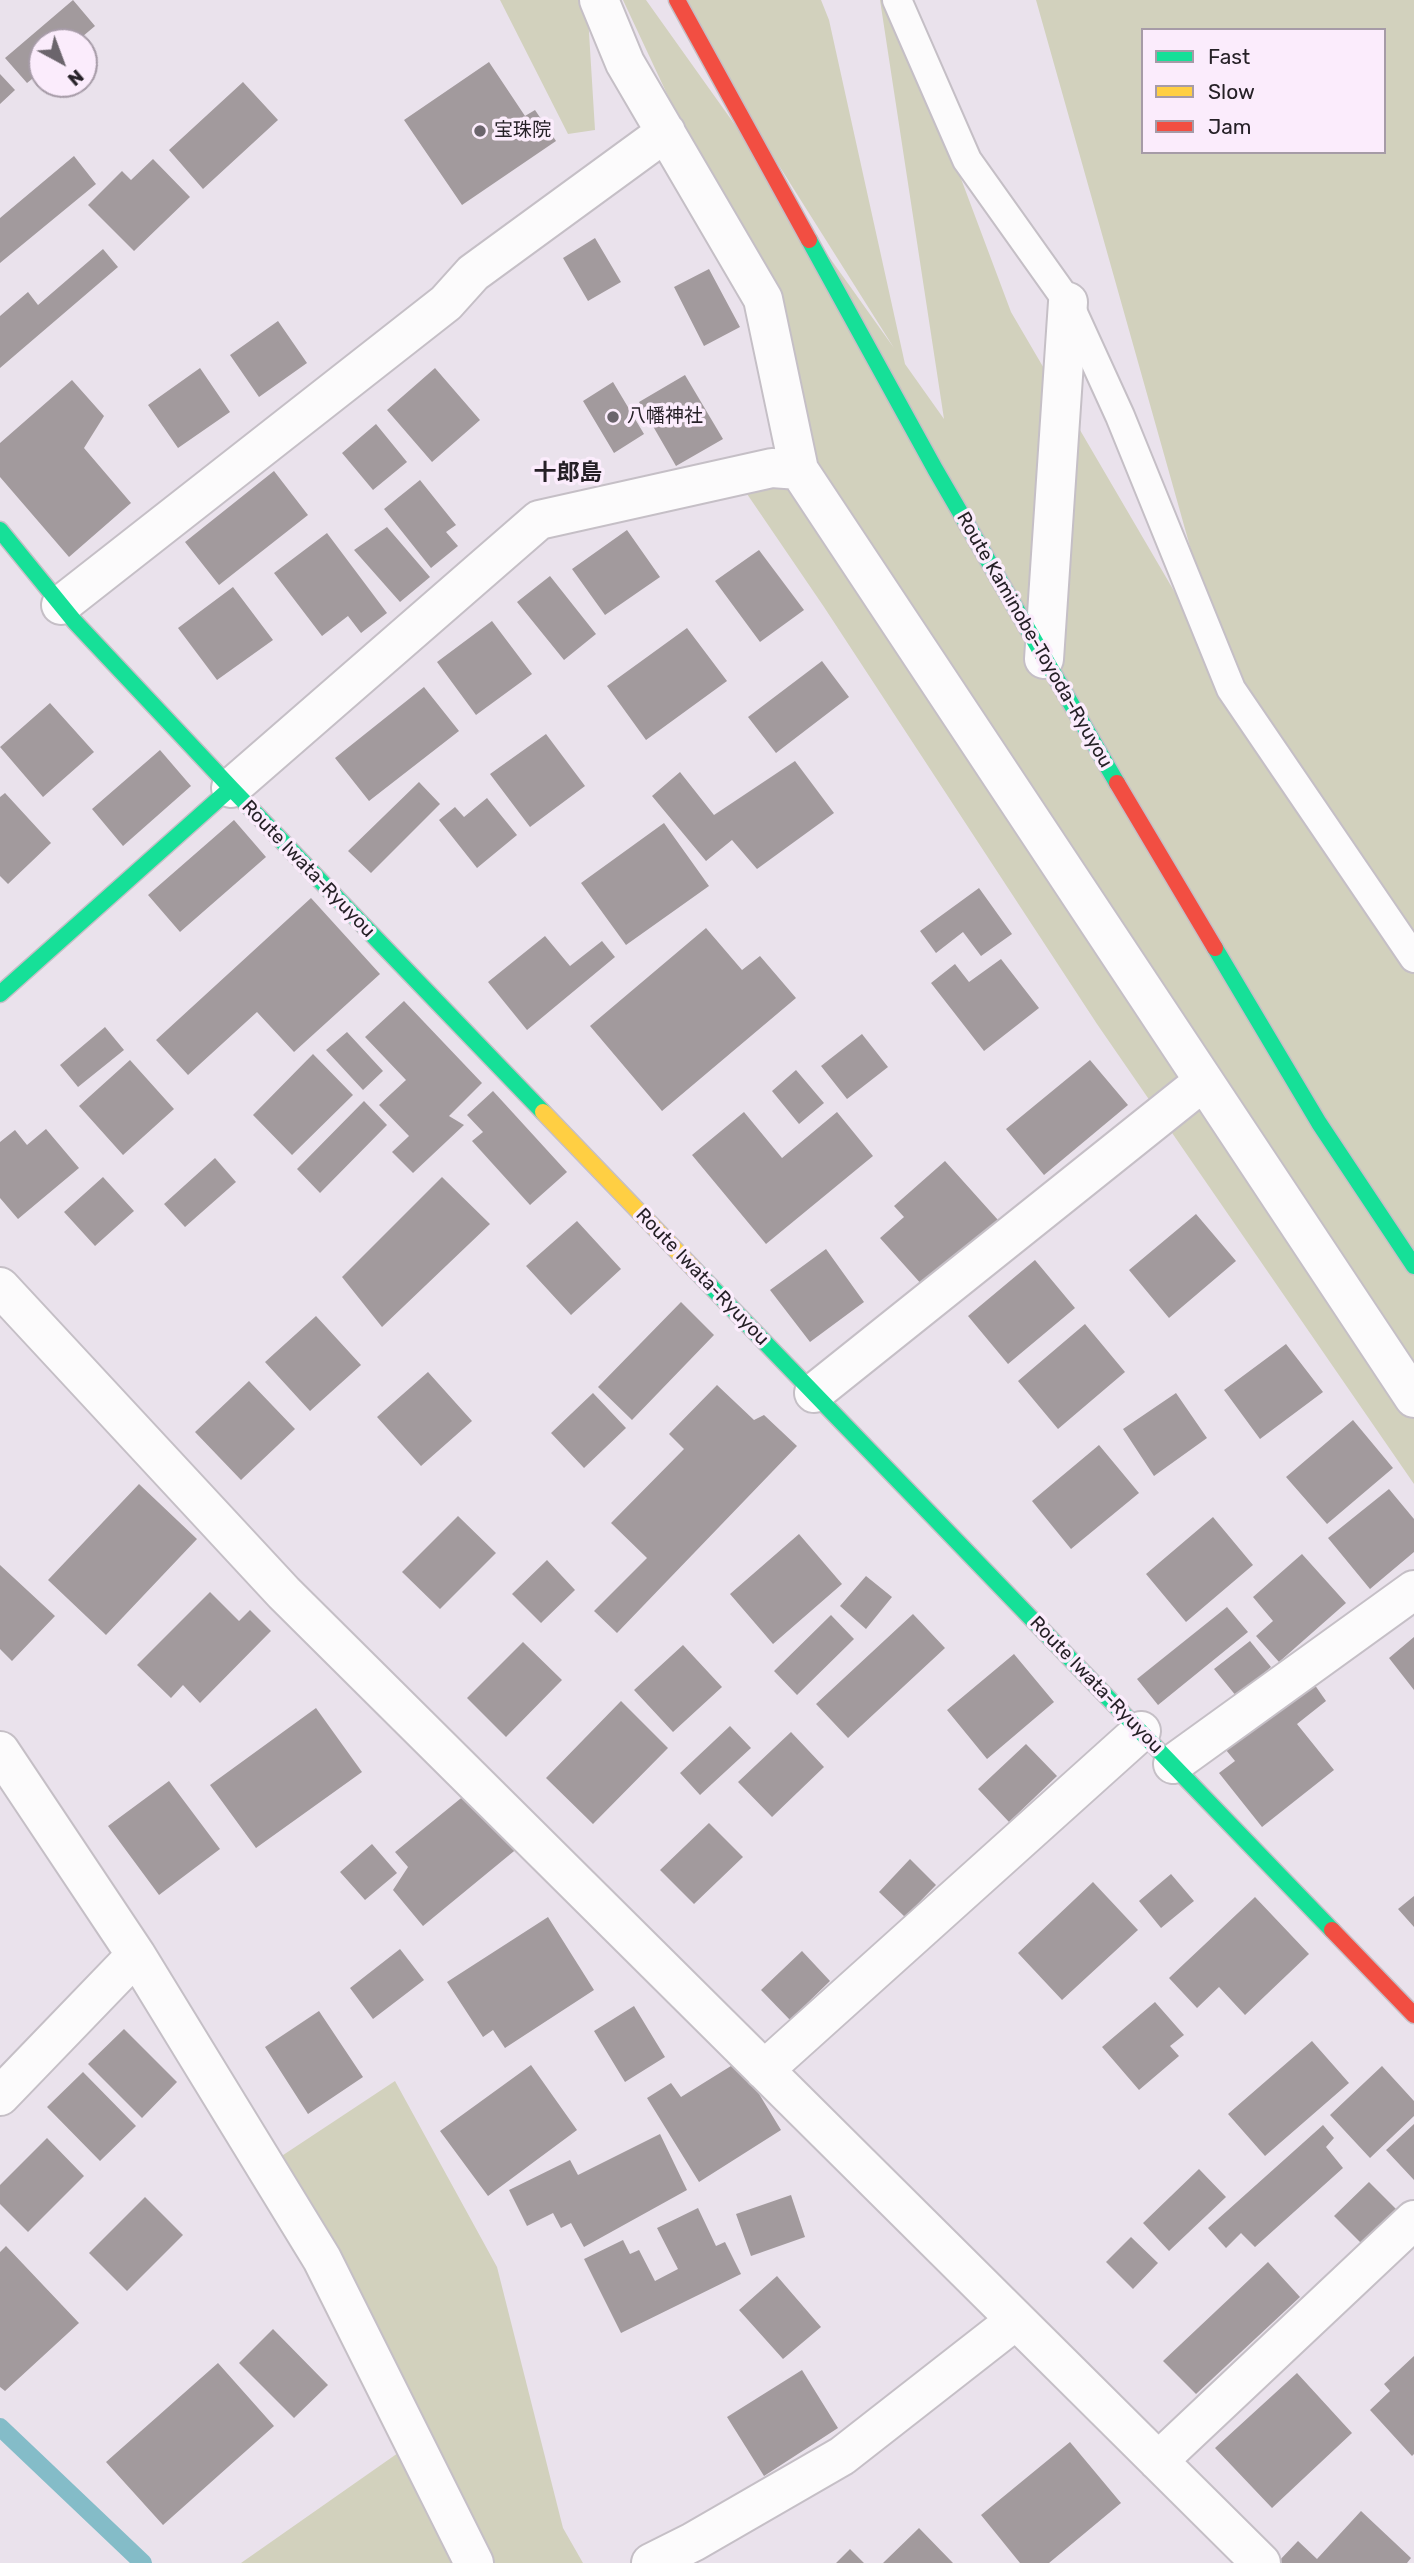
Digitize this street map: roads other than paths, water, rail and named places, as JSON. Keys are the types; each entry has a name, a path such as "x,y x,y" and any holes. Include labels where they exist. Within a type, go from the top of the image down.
{"main road":[{"name":"Route Kaminobe-Toyoda-Ryuyou","path":"677,0 935,469 1044,659 1319,1123 1414,1266"},
{"name":"Route Iwata-Ryuyou","path":"0,530 61,604 231,788 1414,2015"},
{"path":"0,994 231,788"}],"street":[{"path":"574,0 625,63 763,299 799,470 1414,1398"},
{"path":"599,0 625,63"},
{"path":"61,604 446,303 473,273 666,132"},
{"path":"1044,659 1068,302"},
{"path":"231,788 539,520 772,468 799,470"},
{"path":"814,1393 1204,1082"},
{"path":"0,1287 284,1593 1261,2563"},
{"path":"1173,1764 1414,1590"},
{"path":"764,2070 1141,1731"},
{"path":"0,1751 136,1955 322,2259 474,2563"},
{"path":"0,2096 136,1955"},
{"path":"1158,2461 1414,2220"},
{"path":"652,2563 842,2456 1016,2320"}],"lane":[{"path":"897,0 967,160 1068,302 1120,416 1231,689 1414,958"}],"waterway":[{"path":"0,2427 143,2563"}],"place":[{"name":"宝珠院","path":"480,131"},
{"name":"八幡神社","path":"613,417"}],"district":[{"name":"十郎島","path":"568,473"}]}
